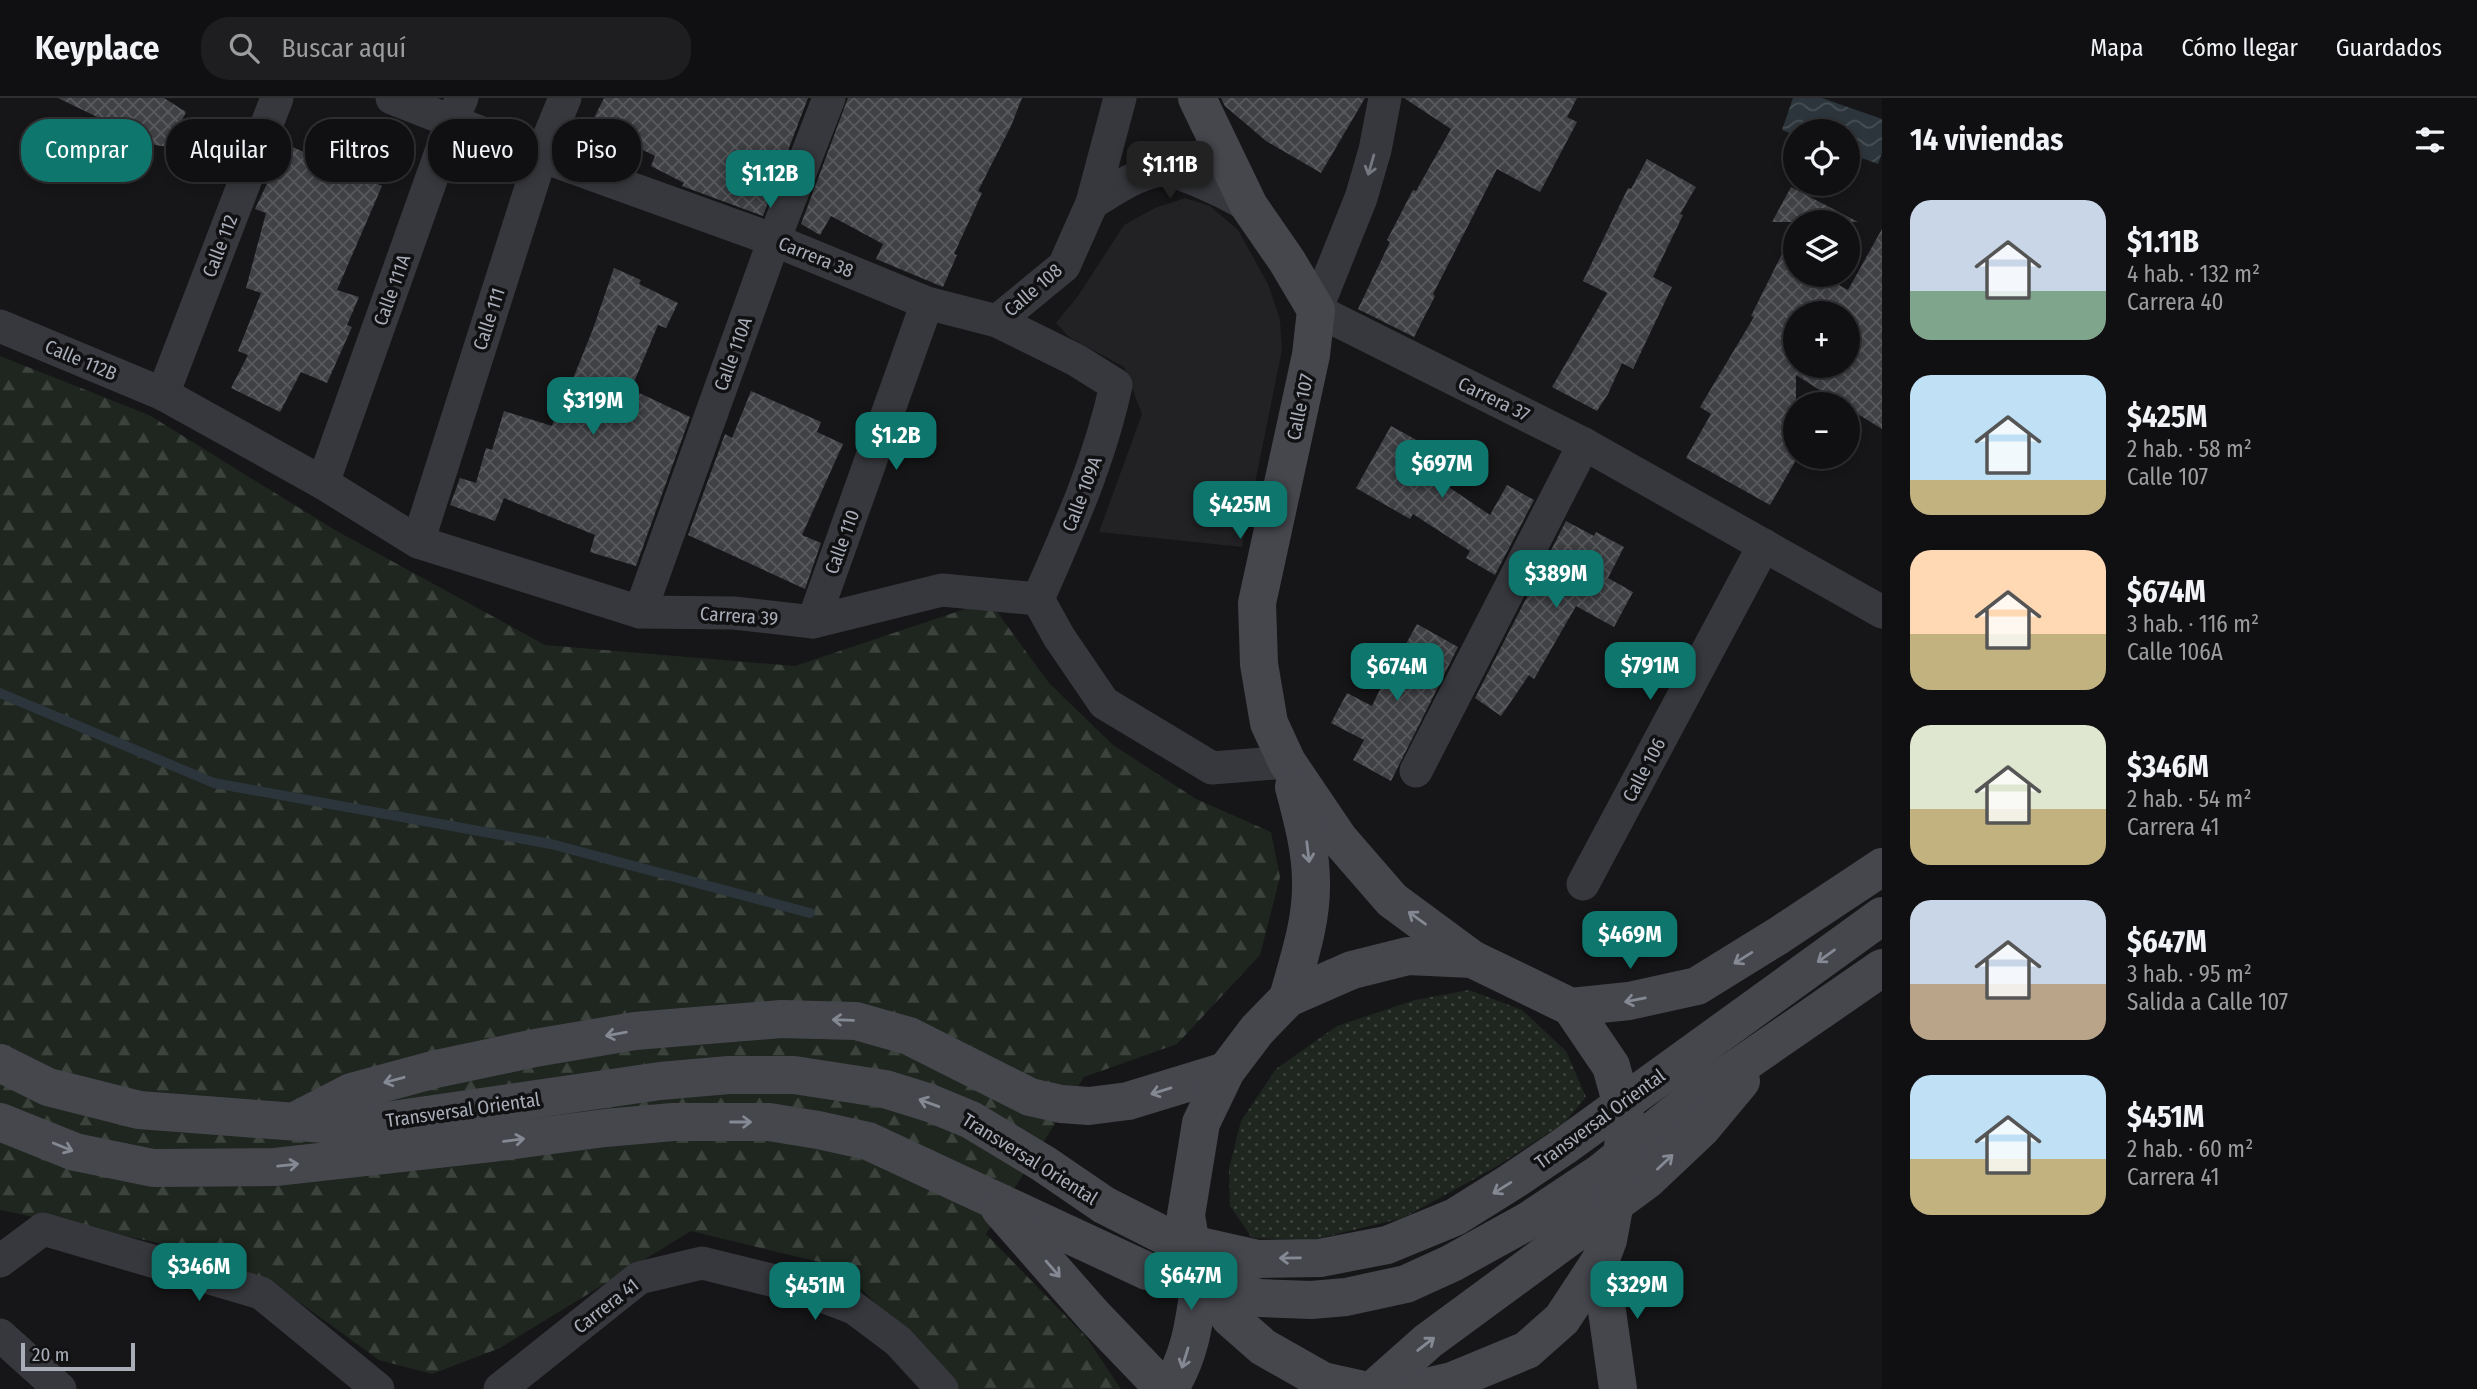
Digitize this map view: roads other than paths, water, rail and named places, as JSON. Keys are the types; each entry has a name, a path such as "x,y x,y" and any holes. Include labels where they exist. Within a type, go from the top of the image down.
{"main road":[{"path":"1196,98 1249,206 1287,261 1316,310"},
{"name":"Calle 107","path":"1316,310 1311,355 1257,603 1259,664 1269,723 1287,762 1339,839 1392,900 1472,959"},
{"name":"Calle 107","path":"1287,762 1305,832 1311,883 1307,928 1288,998"},
{"path":"1571,1007 1629,1001 1697,986 1882,867"},
{"name":"Transversal Oriental","path":"0,1063 48,1087 139,1110 351,1126 660,1081 729,1075 794,1074 885,1089 971,1120 1044,1164 1104,1205 1173,1240 1258,1259 1321,1258 1387,1245 1455,1217 1563,1147 1882,916"},
{"path":"1326,1386 1263,1347 1237,1326 1193,1258 1186,1215 1201,1123 1226,1070 1257,1030 1288,998 1352,970 1408,956 1472,959 1571,1007 1611,1066 1626,1120 1619,1181 1608,1240 1600,1261 1562,1319 1527,1350 1451,1386"},
{"name":"Transversal Oriental","path":"0,1122 75,1152 153,1168 275,1167 605,1128 673,1122 769,1122 868,1141 1147,1271 1260,1298 1311,1300 1346,1297 1406,1284 1452,1263 1528,1221 1600,1173 1695,1097 1882,968"},
{"path":"295,1121 351,1092 436,1069 535,1048 635,1031 780,1019 856,1021 909,1036 1030,1097 1061,1104 1089,1106 1128,1101 1226,1070"},
{"path":"1374,1389 1428,1341 1647,1180 1701,1129 1773,1043"},
{"path":"992,1199 1093,1315 1166,1389 1181,1370 1191,1338 1201,1274"},
{"path":"1600,1261 1618,1389"}],"street":[{"name":"Calle 112","path":"163,394 277,98"},
{"name":"Carrera 38","path":"392,98 457,109 541,156 774,240 927,303 997,321 1076,360 1116,385"},
{"name":"Calle 111","path":"418,542 541,156 565,98"},
{"name":"Calle 110A","path":"640,612 774,240 829,98"},
{"name":"Calle 108","path":"997,321 1064,266 1092,203 1120,98"},
{"name":"Calle 107","path":"1316,310 1361,198 1375,150 1385,98"},
{"name":"Calle 111A","path":"323,483 457,109"},
{"path":"1092,203 1130,180 1159,170 1212,185 1249,206"},
{"name":"Calle 110","path":"813,622 927,303"},
{"name":"Carrera 37","path":"1316,310 1584,444 1882,612"},
{"name":"Calle 112B","path":"0,326 163,394"},
{"name":"Calle 109A","path":"1038,599 1079,505 1107,429 1116,385"},
{"name":"Carrera 39","path":"163,394 323,483 418,542 640,612 734,613 813,622 942,590 1038,599"},
{"path":"1416,771 1584,444"},
{"name":"Calle 106","path":"1583,884 1764,545"},
{"path":"1038,599 1059,637 1104,703 1212,768 1287,762"},
{"path":"0,1261 43,1229 261,1293 379,1389"},
{"name":"Carrera 41","path":"500,1389 639,1278 702,1263 796,1286 854,1308 898,1341 942,1389"},
{"path":"0,1335 60,1389"}],"water":[{"path":"1793,98 1822,98 1882,119 1882,153 1878,164 1860,157 1860,119 1786,119"}],"waterway":[{"path":"0,693 214,783 551,844 810,913"}]}
